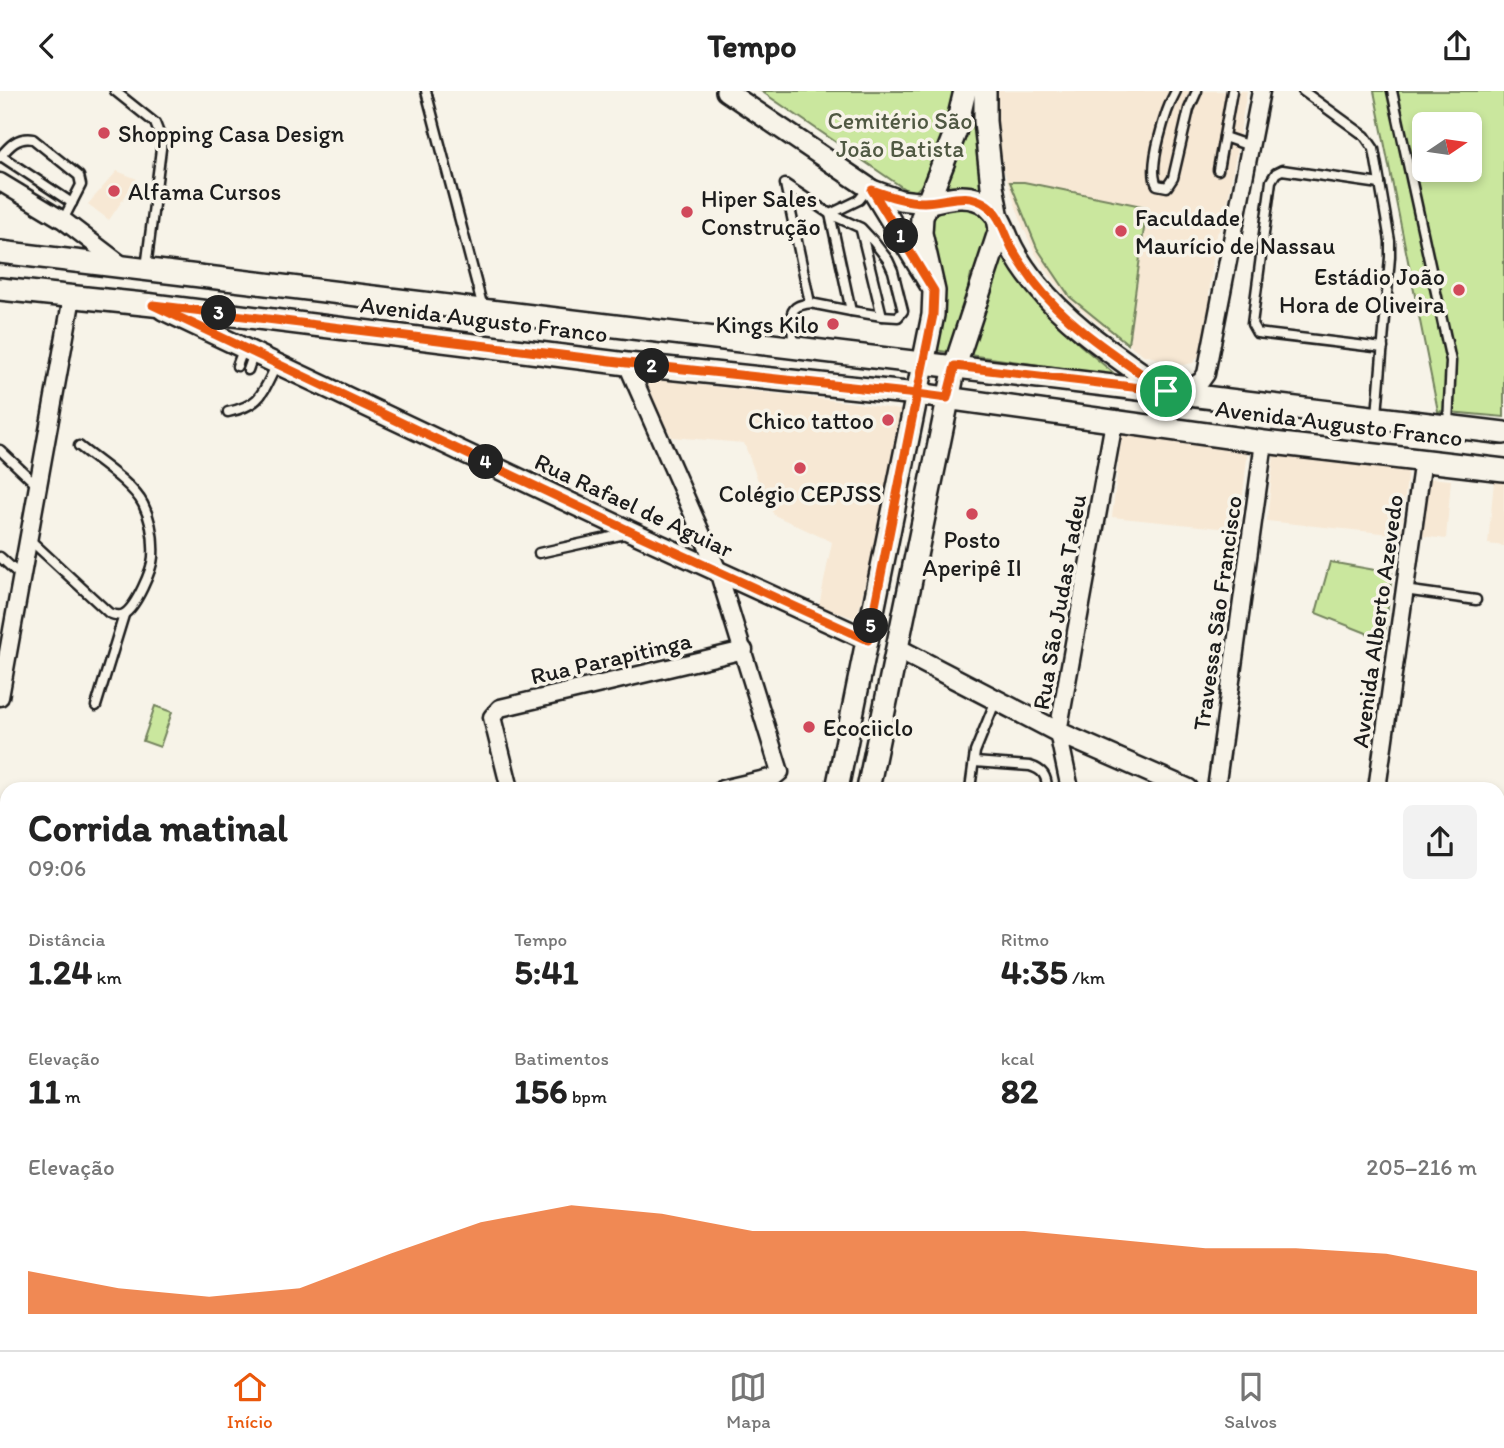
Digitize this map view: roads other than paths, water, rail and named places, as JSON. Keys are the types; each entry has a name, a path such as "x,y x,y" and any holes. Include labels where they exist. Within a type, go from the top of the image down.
{"main road":[{"path":"838,782 933,315 934,291 921,233 926,202 955,133 965,91"},
{"path":"985,91 985,121 992,186 1000,220 1013,250 1046,296 1102,345 1174,392"},
{"path":"870,782 947,398 976,298 999,238 1000,220 988,205 973,198 953,197 926,202"},
{"name":"Avenida Augusto Franco","path":"0,251 1504,433"},
{"name":"Avenida Augusto Franco","path":"0,289 627,363 917,394 1264,442 1504,470"}],"street":[{"path":"726,91 871,189 900,200 926,202"},
{"path":"1174,392 1201,381 1206,374 1261,91"},
{"path":"0,182 63,220 122,265"},
{"path":"871,189 934,291"},
{"path":"1,685 72,297"},
{"name":"Rua Rafael de Aguiar","path":"153,305 246,359 278,363 632,532 868,640"},
{"path":"627,363 718,571 744,650 780,772 774,777 752,782"},
{"name":"Rua São Judas Tadeu","path":"1069,782 1058,732 1114,422"},
{"name":"Travessa São Francisco","path":"1217,782 1264,442"},
{"name":"Avenida Alberto Azevedo","path":"1378,782 1423,460"},
{"path":"898,649 1058,732 1172,782"},
{"name":"Rua Parapitinga","path":"508,782 492,717 500,708 744,650"}],"lane":[{"path":"115,91 155,123 162,141 146,268"},
{"path":"426,91 483,308"},
{"path":"1176,91 1158,146 1153,176 1157,185 1163,188 1167,187 1173,178 1185,122 1198,91"},
{"path":"1218,170 1232,91"},
{"path":"1303,91 1370,142 1380,184 1390,241 1390,257 1377,418"},
{"path":"1392,91 1451,361 1448,427"},
{"path":"1224,137 1250,146"},
{"path":"63,220 72,203 80,185 79,176 33,139 18,140 0,157 72,203"},
{"path":"1380,184 1282,170 1276,173 1271,181 1252,324 1257,333 1383,348"},
{"path":"793,347 792,313 793,309 800,305 810,303 882,316 898,317 903,314 894,271 881,250 861,228 830,214 785,184 810,303"},
{"path":"830,214 859,201 871,189"},
{"path":"830,214 851,311"},
{"path":"861,228 882,316"},
{"path":"228,412 246,408 254,402 265,389 278,363"},
{"path":"79,446 140,499 150,521 153,545 151,568 132,606 124,615 96,706"},
{"path":"0,450 38,486"},
{"path":"539,553 632,532"},
{"path":"29,539 109,613 124,615"},
{"path":"0,557 22,576"},
{"path":"1404,590 1476,600"},
{"path":"971,782 980,736 996,700"},
{"path":"974,762 1030,766 1044,774 1046,782"}],"place":[{"name":"Shopping Casa Design","path":"104,133"},
{"name":"Alfama Cursos","path":"114,191"},
{"name":"Hiper Sales Construção","path":"687,212"},
{"name":"Faculdade Maurício de Nassau","path":"1121,231"},
{"name":"Estádio João Hora de Oliveira","path":"1459,290"},
{"name":"Kings Kilo","path":"833,324"},
{"name":"Chico tattoo","path":"888,420"},
{"name":"Colégio CEPJSS","path":"800,468"},
{"name":"Posto Aperipê II","path":"972,514"},
{"name":"Ecociiclo","path":"809,727"}],"park label":[{"name":"Cemitério São João Batista","path":"900,134"}]}
